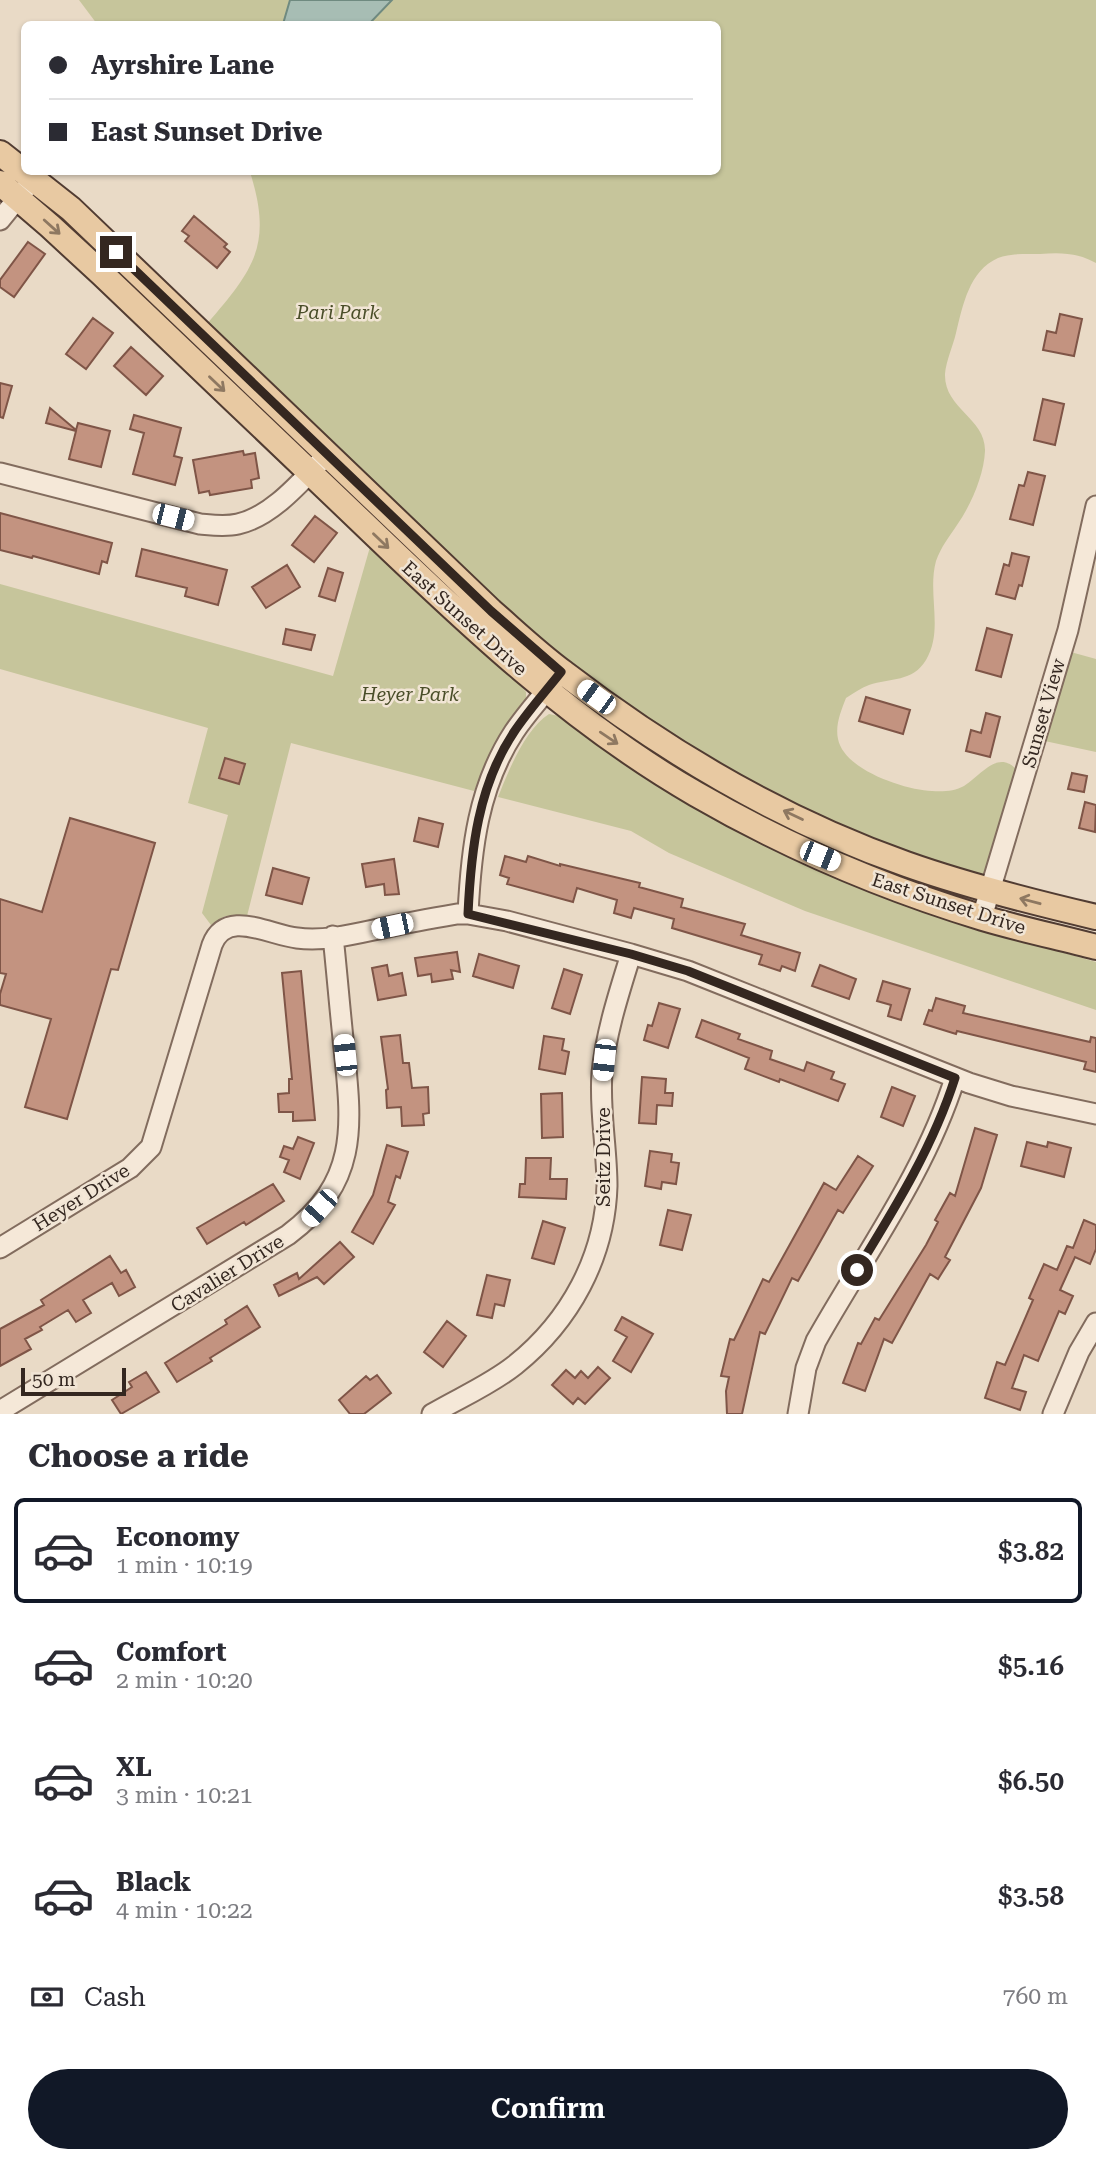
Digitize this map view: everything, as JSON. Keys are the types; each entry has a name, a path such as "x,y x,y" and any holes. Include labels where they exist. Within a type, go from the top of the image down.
{"main road":[{"path":"0,153 17,187"},
{"name":"East Sunset Drive","path":"17,187 71,209 491,611 603,735 651,767 738,817 798,847 872,878 982,917 1096,947"},
{"name":"East Sunset Drive","path":"17,187 102,274 460,617 554,681 630,722 764,801 831,833 905,864 990,891 1096,917"}],"street":[{"path":"0,220 17,187"},
{"path":"0,473 200,524 220,526 250,521 265,512 327,455"},
{"name":"Sunset View","path":"982,917 1068,630 1096,506"},
{"path":"554,681 514,732 484,795 471,855 468,914 631,954 728,986 955,1078 1011,1096 1096,1114"},
{"name":"Heyer Drive","path":"0,1248 130,1168 151,1147 156,1138 212,945 220,931 233,924 296,938 333,936 468,914"},
{"name":"Cavalier Drive","path":"0,1412 279,1241 307,1222 330,1193 346,1154 350,1134 350,1104 333,936"},
{"name":"Seitz Drive","path":"432,1414 500,1376 539,1345 569,1308 586,1279 599,1238 607,1186 602,1077 606,1044 631,954"},
{"path":"798,1414 806,1368 816,1340 920,1163 955,1078"},
{"path":"1053,1414 1075,1362 1096,1323"}],"green space":[{"name":"Pari Park","path":"79,0 1096,0 1096,263 1062,253 1008,255 988,264 974,280 965,300 945,374 946,386 951,396 973,421 984,440 984,460 972,499 936,561 933,586 935,624 931,648 926,660 915,672 869,685 846,698 838,723 838,739 851,760 877,776 907,787 932,791 953,790 964,786 985,769 999,762 1013,767 1021,775 984,875 968,874 878,840 792,801 708,757 627,706 569,663 488,592 207,324 237,287 255,255 260,219 251,175 721,175 721,21 95,21"},
{"name":"Heyer Park","path":"370,547 451,625 521,686 526,692 526,700 495,744 474,791 291,743 247,916 225,916 211,925 202,913 228,815 188,803 208,728 0,669 0,584 333,676"},
{"path":"1067,651 1096,659 1096,752 1040,740"},
{"path":"549,714 559,716 640,772 1002,935 1096,962 1096,1010 805,911 669,853 631,831 498,797 525,740"}],"shaded area":[{"path":"290,0 392,0 372,21 284,21"}],"building":[{"path":"194,216 227,244 224,247 230,252 217,268 185,241 189,236 182,231"},
{"path":"28,242 45,254 14,297 0,287 0,280"},
{"path":"1060,314 1082,319 1074,356 1043,350 1047,331 1056,333"},
{"path":"93,318 113,333 86,369 66,354"},
{"path":"131,347 163,376 146,395 114,366"},
{"path":"0,383 12,386 3,418 0,417"},
{"path":"1043,399 1064,404 1055,445 1034,440"},
{"path":"50,408 76,430 78,423 110,431 101,467 69,459 76,431 46,423"},
{"path":"134,415 181,428 174,456 182,458 175,485 133,474 144,433 130,429"},
{"path":"243,451 244,455 255,453 259,478 251,480 252,488 210,495 209,491 199,493 193,460"},
{"path":"1028,472 1045,476 1033,525 1010,519 1019,485 1024,486"},
{"path":"0,513 112,543 107,563 102,561 99,574 0,550"},
{"path":"315,516 337,533 314,562 292,545"},
{"path":"142,549 227,570 218,605 185,596 187,588 136,576"},
{"path":"1012,553 1029,557 1022,586 1019,585 1015,599 996,594 1004,564 1009,566"},
{"path":"287,565 300,587 266,608 252,587"},
{"path":"328,568 343,573 335,601 319,596"},
{"path":"987,628 1012,635 1001,677 976,670"},
{"path":"286,629 315,635 311,650 283,644"},
{"path":"866,697 910,710 903,734 859,721"},
{"path":"986,713 1000,717 990,757 966,751 971,730 981,733"},
{"path":"225,758 245,764 239,784 219,778"},
{"path":"1072,773 1087,776 1084,792 1068,789"},
{"path":"1085,802 1096,805 1095,832 1079,828"},
{"path":"70,818 155,843 118,970 111,969 67,1119 25,1107 51,1019 0,1005 6,974 0,973 0,899 42,912"},
{"path":"419,818 443,824 438,847 414,841"},
{"path":"505,856 526,862 528,856 560,866 640,883 639,887 683,899 681,907 745,924 741,935 800,953 795,971 782,966 780,971 759,964 762,955 672,928 674,919 634,908 631,918 614,913 617,900 577,888 573,902 507,884 509,878 500,875"},
{"path":"394,859 399,894 385,895 384,884 366,887 362,864"},
{"path":"273,868 309,878 302,904 266,895"},
{"path":"457,952 460,972 451,970 453,979 432,982 431,974 418,976 415,958"},
{"path":"479,954 519,966 513,988 473,976"},
{"path":"387,965 389,976 402,973 406,995 378,1000 372,968"},
{"path":"820,965 856,979 849,999 812,986"},
{"path":"564,969 582,975 570,1014 552,1008"},
{"path":"301,971 315,1120 293,1121 293,1112 279,1112 278,1094 289,1093 289,1079 292,1079 282,973"},
{"path":"883,981 910,989 901,1020 888,1016 891,1005 877,1001"},
{"path":"936,998 965,1006 963,1013 1090,1042 1091,1037 1096,1038 1096,1072 1084,1069 1086,1062 957,1031 956,1034 924,1024"},
{"path":"659,1003 680,1009 668,1048 644,1040 648,1025 652,1026"},
{"path":"702,1020 740,1034 738,1039 772,1051 770,1059 804,1071 807,1062 834,1072 831,1079 845,1084 838,1101 745,1069 749,1058 696,1037"},
{"path":"400,1035 403,1063 409,1063 412,1088 428,1087 429,1113 423,1114 424,1125 402,1126 401,1107 387,1108 388,1089 381,1037"},
{"path":"544,1036 564,1039 562,1050 569,1052 565,1074 539,1069"},
{"path":"642,1077 666,1079 665,1093 673,1093 672,1106 657,1105 656,1124 639,1123"},
{"path":"892,1087 915,1096 903,1126 881,1117"},
{"path":"562,1093 563,1137 542,1138 541,1094"},
{"path":"975,1128 997,1135 981,1188 945,1257 950,1260 938,1279 930,1274 892,1343 884,1339 865,1391 843,1383 858,1343 861,1344 875,1318 879,1320 926,1245 938,1222 935,1220 950,1193 955,1196"},
{"path":"298,1137 314,1143 300,1179 284,1172 289,1160 280,1157 284,1146 293,1149"},
{"path":"1027,1142 1047,1147 1048,1142 1071,1148 1064,1177 1021,1166"},
{"path":"387,1145 408,1152 400,1178 396,1176 388,1202 395,1205 373,1244 352,1232 373,1195"},
{"path":"650,1151 672,1154 671,1162 679,1163 676,1184 662,1182 661,1189 645,1186"},
{"path":"858,1156 873,1166 843,1213 838,1210 798,1281 792,1278 765,1334 760,1332 742,1414 727,1414 726,1391 729,1377 721,1376 730,1339 734,1340 763,1279 769,1282 824,1183 836,1190"},
{"path":"526,1158 551,1158 550,1179 567,1179 566,1199 519,1197 520,1184 525,1184"},
{"path":"273,1184 284,1201 246,1225 244,1222 207,1244 197,1228"},
{"path":"668,1210 691,1215 682,1250 660,1245"},
{"path":"1084,1220 1096,1225 1096,1249 1090,1264 1075,1257 1060,1290 1073,1296 1065,1314 1059,1311 1038,1361 1024,1355 1012,1388 1026,1392 1020,1410 985,1398 997,1362 1005,1365 1033,1300 1029,1298 1044,1264 1057,1270 1067,1246 1073,1248"},
{"path":"543,1221 565,1228 554,1264 532,1258"},
{"path":"340,1242 354,1257 324,1284 317,1277 279,1296 274,1285 297,1273 299,1279"},
{"path":"110,1256 121,1273 126,1270 135,1287 119,1296 112,1283 83,1300 91,1313 76,1322 68,1310 25,1339 31,1349 0,1366 0,1329 44,1305 41,1300"},
{"path":"487,1275 510,1280 504,1306 495,1304 492,1318 477,1315"},
{"path":"247,1306 260,1327 177,1382 165,1363 227,1324 225,1320"},
{"path":"622,1317 653,1334 631,1372 613,1361 627,1337 615,1330"},
{"path":"447,1321 466,1336 443,1367 424,1352"},
{"path":"598,1367 610,1378 585,1404 578,1398 573,1404 552,1385 566,1370 575,1378 581,1371 588,1378"},
{"path":"146,1372 159,1392 121,1414 112,1400 132,1387 129,1382"},
{"path":"377,1375 391,1393 364,1414 350,1414 339,1400 366,1376 370,1380"}],"route":[{"path":"116,252 491,611 561,672 514,732 484,795 471,855 468,914 631,954 688,971 955,1078 920,1163 896,1208 857,1270"}]}
